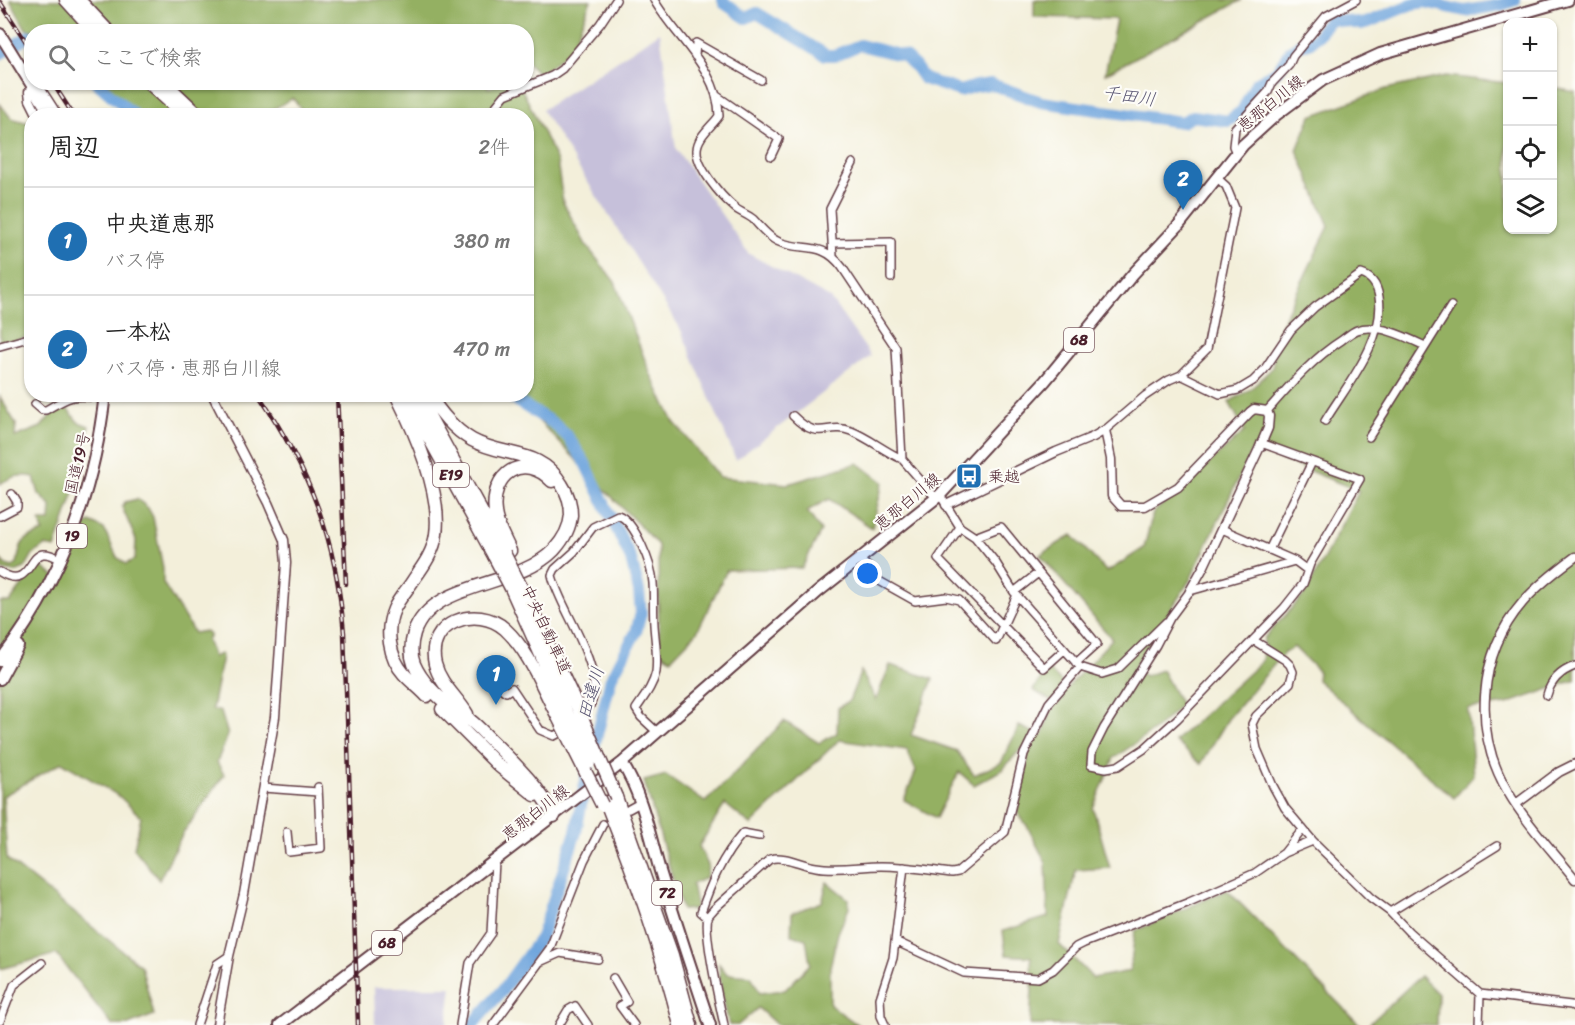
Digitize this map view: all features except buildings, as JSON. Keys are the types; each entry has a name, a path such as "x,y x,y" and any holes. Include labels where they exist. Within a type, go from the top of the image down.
{"highway":[{"path":"66,0 88,24"},
{"path":"79,0 102,24"},
{"path":"157,90 176,108"},
{"path":"172,90 192,108"},
{"path":"400,402 428,473 437,522 431,551 398,601 391,617 389,635 392,651 398,665 412,682 499,766 528,788 554,816"},
{"name":"中央自動車道","path":"410,402 503,554"},
{"name":"中央自動車道","path":"421,402 503,554 559,665 567,711"},
{"path":"433,402 443,416 471,439 488,447 523,455 545,464 559,480 569,499 571,515 568,531 561,543 531,569 441,600 430,608 416,627 412,638 412,654 418,673 446,703 470,720"},
{"path":"412,682 404,649 411,620 421,608 441,593 530,561 541,554 559,532 564,518 561,499 551,480 544,473 533,468 512,469 504,474 495,491 495,514 503,554"},
{"name":"中央自動車道","path":"519,585 567,711 672,955 691,1025"},
{"path":"554,816 546,799 526,774 470,720 441,678 435,665 436,644 445,629 455,621 470,616 494,621 513,638 567,711 608,802 646,911 680,1025"}],"main road":[{"name":"恵那白川線","path":"280,1025 622,763 819,591 941,499 1046,381 1133,274 1178,226 1236,153 1260,127 1300,95 1323,80 1380,54 1568,0"},
{"path":"3,41 24,73"},
{"path":"11,53 24,81"},
{"path":"34,90 46,108"},
{"path":"29,92 38,108"},
{"name":"国道19号","path":"0,655 39,596 72,538 92,474 101,429 102,402"},
{"name":"国道19号","path":"0,661 34,611 60,559"},
{"path":"0,650 34,599 39,596"},
{"path":"0,679 34,617 34,611"},
{"name":"72","path":"622,763 632,779 710,1025"}],"street":[{"path":"534,83 562,69 600,24 616,0"},
{"path":"654,0 696,56 717,96 718,116 699,141 696,149 700,164 708,178 734,207 748,215 775,240 811,248 833,256"},
{"path":"1236,153 1233,146 1235,128 1268,92 1272,83 1289,65 1298,50 1326,16 1356,0"},
{"path":"0,29 3,41"},
{"path":"696,56 696,43 761,80"},
{"path":"11,53 24,67"},
{"path":"41,90 53,108"},
{"path":"494,108 505,95 517,90"},
{"path":"29,92 34,108"},
{"path":"717,96 779,139 771,156"},
{"path":"854,163 830,209 833,256 896,348 902,459"},
{"path":"941,499 1093,437 1105,430 1145,396 1181,375 1207,349 1235,208 1226,186 1216,177"},
{"path":"832,243 891,242 891,278"},
{"path":"1181,375 1190,377 1220,394 1238,390 1253,381 1264,370 1291,330 1315,307 1361,274 1368,276 1378,290 1381,310 1378,329 1370,349 1325,421"},
{"path":"1369,437 1450,306"},
{"path":"1267,411 1310,364 1358,330 1378,329 1425,346"},
{"path":"0,346 24,339"},
{"path":"35,404 42,410 46,410 61,402"},
{"path":"216,402 268,503 280,530 286,552 275,717 218,1025"},
{"path":"1105,430 1111,459 1113,496 1121,506 1138,507 1157,501 1178,487 1254,409 1267,411"},
{"path":"793,416 803,426 816,431 849,431 902,459 941,499 960,528 975,537 996,563 1016,594 1064,650 1078,665 1102,674 1118,669 1170,618 1190,591 1222,529 1268,428 1267,411"},
{"path":"1170,618 1156,645 1104,728 1092,752 1091,765 1106,768 1118,766 1144,749 1177,719 1294,598 1303,584 1307,570 1360,479 1261,443"},
{"path":"1269,550 1312,462"},
{"path":"0,516 17,507 12,494"},
{"path":"502,689 506,692 512,688 540,730 554,736 561,734 588,711 593,688 593,671 557,592 552,575 593,527 618,515 628,520 634,531 648,561 653,581 656,673 636,709 657,732"},
{"path":"724,1025 716,992 708,918 714,909 770,859 776,857 808,866 837,870 879,866 952,873 958,872 1005,832 1024,754 1049,703 1096,644 1001,527 975,537"},
{"path":"960,528 938,559 1044,668 1064,650"},
{"path":"1222,529 1295,561 1307,570"},
{"path":"0,572 8,576 23,574 39,555 44,554 60,559"},
{"path":"1575,557 1540,584 1521,604 1502,634 1490,668 1485,696 1486,733 1494,762 1516,804 1575,879"},
{"path":"859,559 873,571 874,578 915,602 946,597 959,600 996,640 1016,594 1038,573"},
{"path":"1190,591 1295,561"},
{"path":"1253,640 1286,660 1293,672 1290,683 1256,716 1252,724 1257,749 1273,786 1286,808 1313,841 1364,891 1480,994 1575,1007"},
{"path":"1547,694 1550,683 1564,671 1575,666"},
{"path":"1516,804 1559,772 1575,764"},
{"path":"263,788 318,789 321,848 289,852 287,832"},
{"path":"629,808 640,803"},
{"path":"494,1025 550,948 584,861 603,824"},
{"path":"1284,853 1303,829"},
{"path":"708,918 701,912 713,878 726,855 743,833 759,836"},
{"path":"895,941 964,973 1038,978 1053,970 1084,942 1187,903 1255,873 1284,853 1313,841"},
{"path":"1390,912 1497,846"},
{"path":"460,1025 471,963 491,933 495,862"},
{"path":"885,1025 881,1016 880,998 893,958 904,867"},
{"path":"539,962 560,953 598,959"},
{"path":"197,1025 217,964 229,956"},
{"path":"0,1022 14,985 42,963"},
{"path":"613,978 627,1002 620,1006 634,1025"},
{"path":"1479,1025 1480,994"},
{"path":"562,1023 568,1010 575,1006 588,1025"}],"shaded area":[{"path":"660,32 676,149 749,254 830,298 871,356 736,460 680,328 542,110"},
{"path":"374,987 452,987 447,1025 375,1025"}],"green space":[{"path":"10,0 591,0 572,48 540,75 534,69 534,24 24,25"},
{"path":"1034,0 1242,0 1105,74 1116,19 1034,17"},
{"path":"1446,76 1503,83 1503,234 1557,234 1557,89 1575,92 1575,680 1507,704 1468,709 1474,775 1454,798 1317,680 1318,671 1294,647 1284,653 1228,719 1201,764 1175,741 1262,661 1264,638 1305,594 1359,491 1253,448 1190,580 1134,667 1145,676 1162,670 1181,705 1156,729 1114,758 1093,808 1110,868 1076,870 1059,944 1093,978 1130,971 1135,931 1227,890 1360,1025 1030,1025 1031,957 1006,955 1003,931 1048,917 1046,863 1017,812 1028,759 1022,748 1002,770 974,785 959,772 936,818 904,800 916,771 907,750 839,740 751,825 725,804 699,846 708,865 706,878 692,884 697,909 682,910 644,781 666,775 705,802 784,721 819,743 837,733 838,708 849,701 861,671 876,700 890,665 933,679 911,735 957,751 974,775 1001,763 1019,726 1042,736 1054,703 1033,690 1048,669 1067,688 1112,639 1040,555 1072,535 1107,572 1144,548 1153,513 1245,431 1229,402 1251,389 1272,368 1280,327 1329,226 1297,150 1311,116 1386,89"},
{"path":"112,90 522,90 531,108 300,108 293,98 275,108 133,108"},
{"path":"0,104 11,118 24,122 24,338 0,344"},
{"path":"534,114 557,161 563,202 586,245 615,282 650,373 674,422 719,477 788,484 858,463 883,482 872,528 829,499 807,511 821,531 802,568 727,570 697,632 671,659 659,652 658,545 521,402 534,402"},
{"path":"0,397 16,424 15,437 41,427 59,405 65,406 78,422 89,426 83,466 55,548 45,546 33,554 25,568 15,572 2,570 0,559 6,565 13,567 17,564 23,543 30,537 43,532 40,521 50,521 51,506 39,494 34,477 17,476 0,484"},
{"path":"137,499 148,508 153,517 163,568 163,583 194,633 205,631 210,636 207,639 213,657 221,654 222,656 212,709 221,712 228,735 217,762 224,775 183,833 159,880 134,848 141,817 119,796 62,762 3,796 7,859 141,966 154,1015 128,1025 112,1025 56,954 0,969 0,602 10,602 38,564 60,580 83,526 90,522 104,529 117,557 126,564 135,559 136,540 122,507 125,502"},
{"path":"827,882 848,899 849,908 838,933 830,967 830,1005 858,1025 777,1025 758,1008 738,1025 729,1025 721,989 719,964 727,974 751,976 760,993 785,990 810,964 806,939 791,935 792,913 822,902"},
{"path":"1420,976 1438,994 1437,1025 1368,1025"}],"waterway":[{"name":"千田川","path":"723,0 746,18 757,13 826,55 835,55 860,45 904,56 924,79 960,91 991,84 1041,102 1182,122 1193,116 1228,121 1242,111 1256,83 1277,71 1291,50 1309,43 1318,36 1328,21 1334,19 1361,24 1412,4 1425,2 1465,11 1501,5 1515,0"},
{"name":"田違川","path":"0,54 24,39"},
{"name":"田違川","path":"105,90 126,108"},
{"name":"田違川","path":"518,402 553,423 568,437 584,461 631,559 639,591 641,613 636,632 611,678 593,751"},
{"name":"田違川","path":"472,1025 502,991 541,937 576,832 588,768"}],"railway":[{"path":"0,2 24,39"},
{"path":"57,90 69,108"},
{"path":"263,402 293,451 318,508 335,567 340,599 344,633 358,1025"},
{"path":"337,402 346,584"}],"place":[{"name":"一本松","path":"1183,210"},
{"name":"乗越","path":"969,476"},
{"name":"中央道恵那","path":"496,705"}]}
